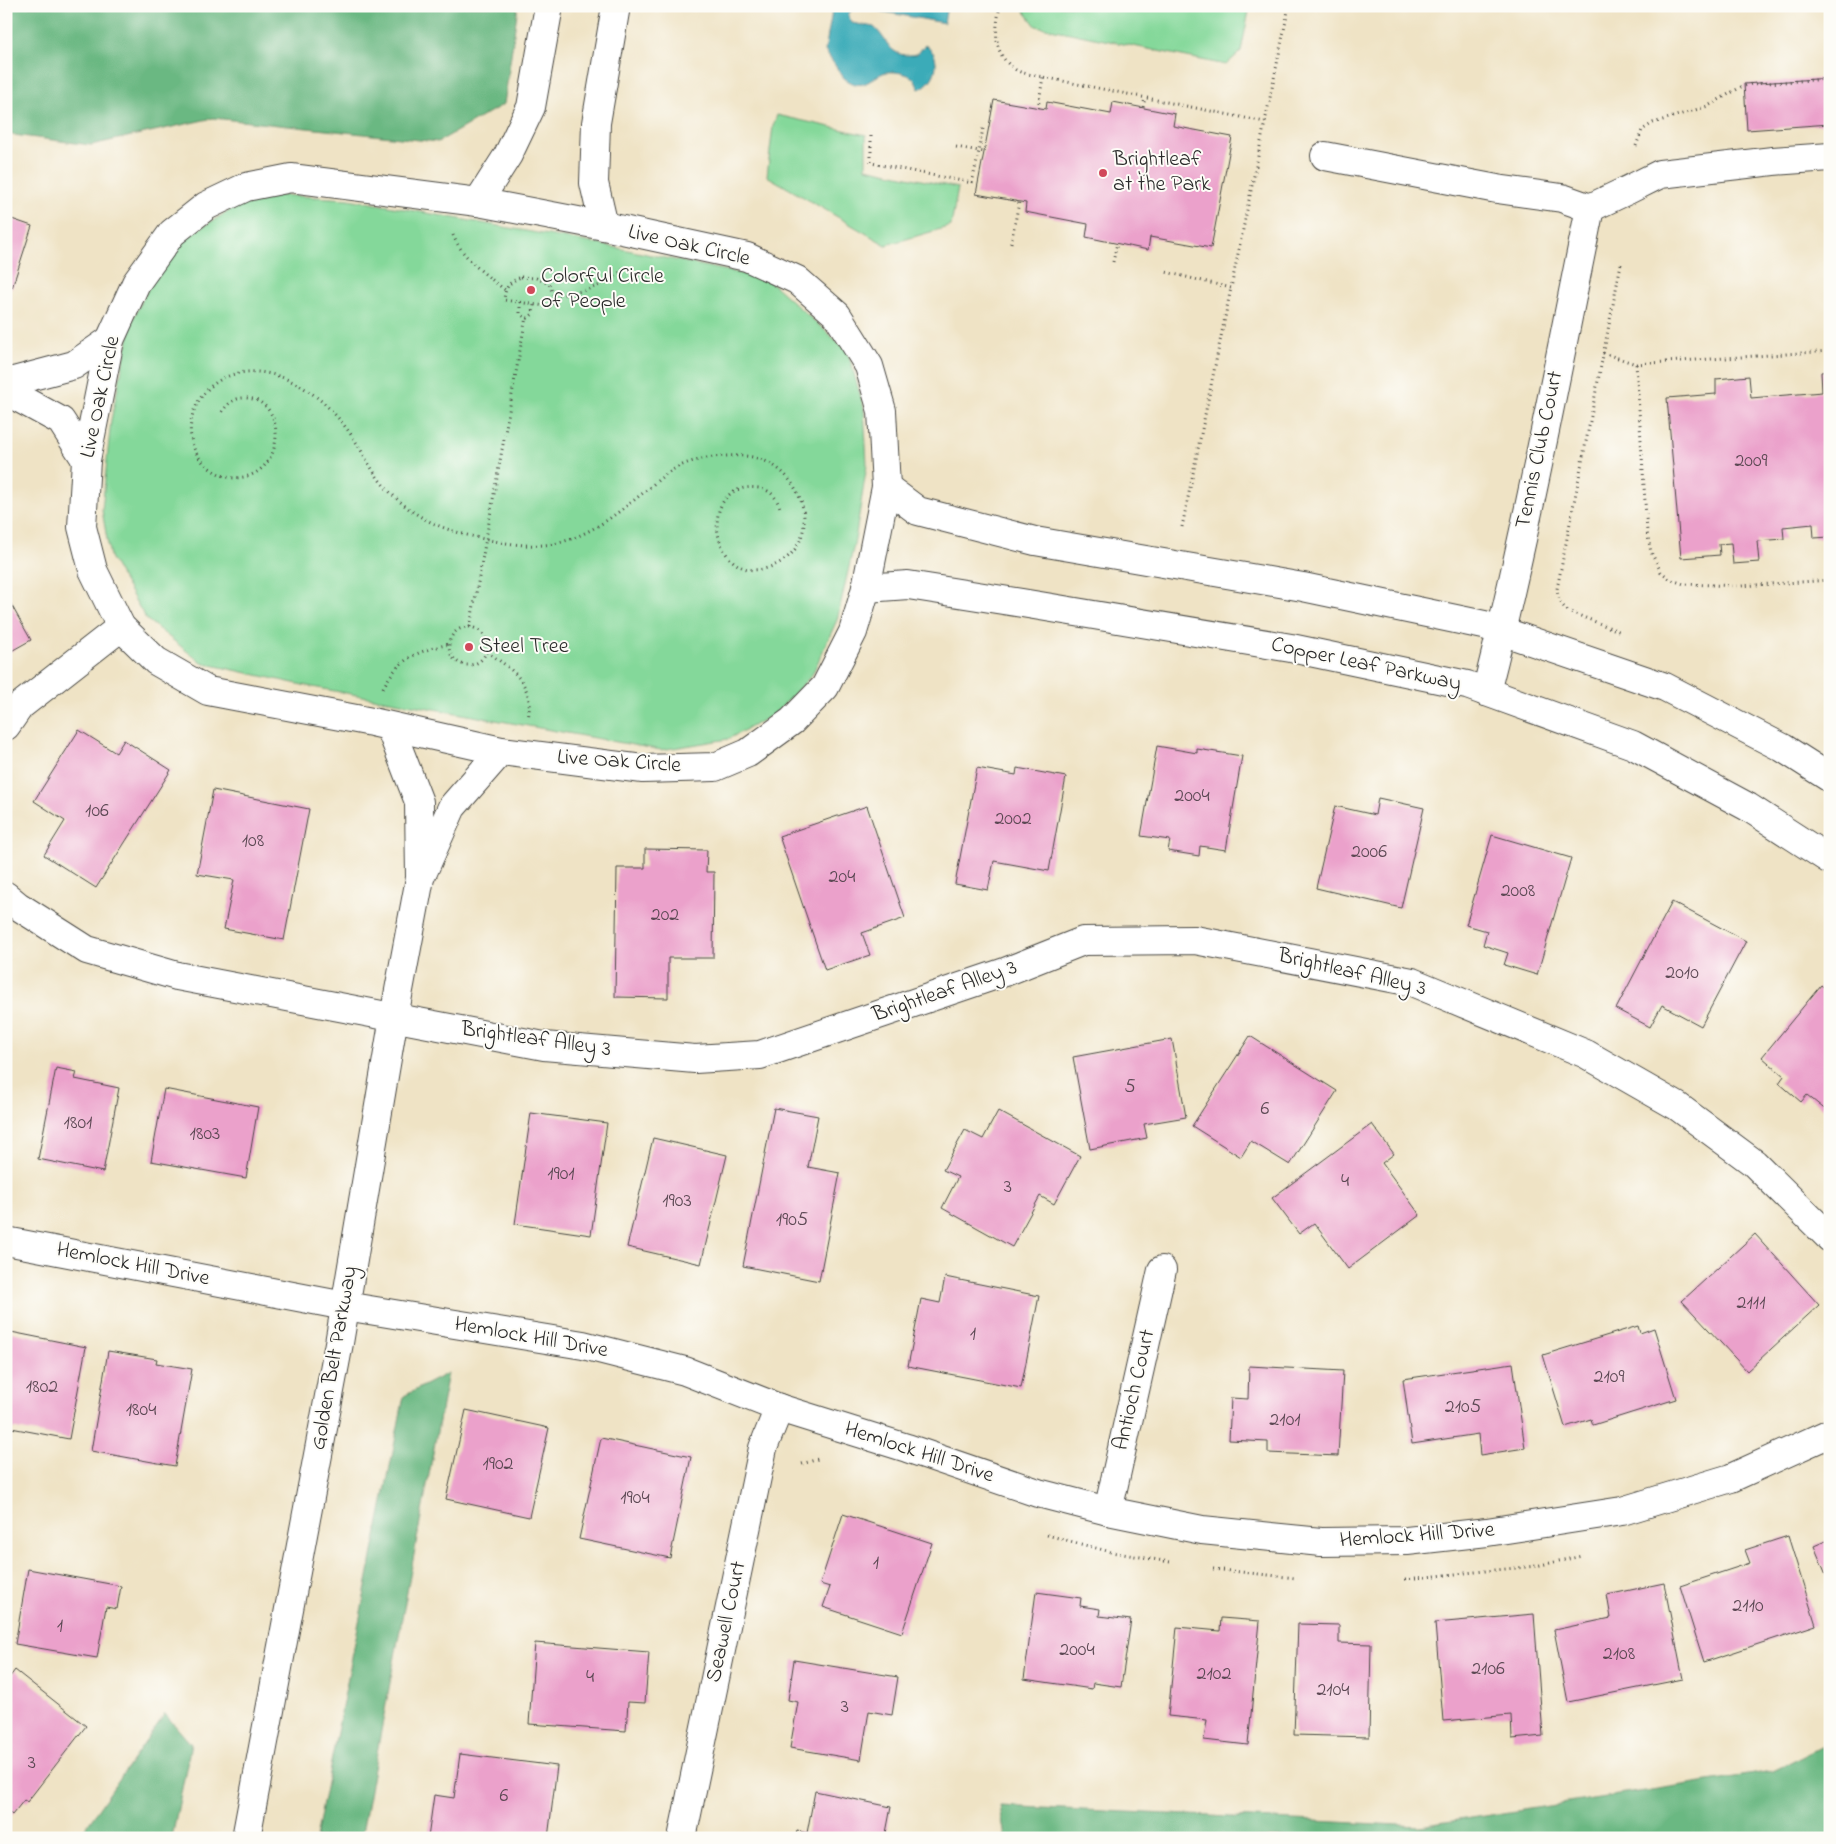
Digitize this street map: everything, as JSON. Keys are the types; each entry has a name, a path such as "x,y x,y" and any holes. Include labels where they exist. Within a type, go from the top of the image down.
{"street":[{"path":"478,202 508,155 531,107 549,6"},
{"path":"604,226 594,183 595,132 616,6"},
{"path":"1325,156 1496,189 1562,198 1590,208 1660,174 1773,161 1830,157"},
{"name":"Live Oak Circle","path":"291,178 478,202 604,226 747,257 797,280 838,315 869,366 882,411 886,487 866,588 853,632 825,687 792,721 748,753 715,767 643,768 501,751 372,722 208,691 156,661 121,627 93,570 82,527 86,460 110,340 136,283 172,233 206,206 246,187 291,178"},
{"name":"Tennis Club Court","path":"1486,692 1502,631 1529,506 1590,208"},
{"path":"6,383 74,365 110,340"},
{"path":"6,391 61,421 86,460"},
{"path":"886,487 918,511 1035,542 1303,587 1484,625 1666,687 1783,748 1830,778"},
{"name":"Copper Leaf Parkway","path":"866,588 908,585 1022,603 1291,648 1467,685 1633,745 1748,807 1830,860"},
{"path":"6,726 20,706 121,627"},
{"name":"Golden Belt Parkway","path":"246,1838 345,1306 394,1017 420,878 419,802 390,727"},
{"name":"Golden Belt Parkway","path":"420,878 452,807 501,751"},
{"name":"Brightleaf Alley 3","path":"6,896 18,906 87,950 177,976 544,1046 695,1059 760,1055 1004,972 1083,942 1196,940 1412,982 1586,1054 1677,1106 1754,1163 1830,1238"},
{"name":"Hemlock Hill Drive","path":"6,1241 345,1306 584,1345 685,1371 779,1408 907,1448 1038,1493 1108,1511 1202,1530 1321,1542 1407,1541 1487,1532 1622,1511 1731,1478 1830,1433"},
{"name":"Antioch Court","path":"1108,1511 1162,1270"},
{"name":"Seawell Court","path":"682,1838 763,1448 779,1408"}],"path":[{"path":"1000,6 995,32 1000,55 1017,70 1043,77 1265,122"},
{"path":"1182,527 1289,6"},
{"path":"1038,108 1043,77"},
{"path":"1635,151 1636,141 1642,130 1668,118 1708,106 1741,87 1752,84 1830,79"},
{"path":"1143,107 1145,98"},
{"path":"871,136 871,163 972,183 983,128"},
{"path":"956,147 984,152"},
{"path":"1012,243 1019,202"},
{"path":"451,227 462,252 505,290"},
{"path":"1113,262 1116,244"},
{"path":"554,296 582,291 606,282 616,276 626,263"},
{"path":"1621,264 1557,589 1558,598 1562,606 1568,611 1628,634"},
{"path":"1166,272 1230,288"},
{"path":"521,277 536,278 549,284 554,296 552,307 504,300 505,290 510,282 521,277"},
{"path":"520,302 520,313 526,318"},
{"path":"470,627 526,318 532,314 534,305"},
{"path":"1603,353 1636,364 1830,351"},
{"path":"1636,364 1647,532 1651,552 1661,572 1672,580 1696,585 1741,586 1830,580"},
{"path":"222,412 227,404 236,398 245,397 256,400 265,406 272,415 276,427 276,439 272,455 265,467 254,474 233,478 223,476 206,465 196,451 191,430 195,406 210,386 222,378 233,374 256,372 284,378 328,406 349,432 373,472 399,501 424,520 439,528 486,540 531,546 560,542 596,527 627,506 675,468 701,459 756,457 779,468 790,481 802,503 803,515 800,541 793,552 784,560 762,570 738,566 730,560 716,534 716,520 720,507 727,497 739,490 749,488 766,490 778,501 780,508"},
{"path":"470,627 483,634 488,645 487,652 482,660 476,664 464,665 453,658 450,644 458,630 470,627"},
{"path":"381,692 393,672 410,656 424,650 450,644"},
{"path":"487,652 512,669 526,688 530,711 528,722"}],"green space":[{"path":"6,6 518,6 504,104 438,142 213,118 91,145 6,134"},
{"path":"1022,6 1250,6 1241,51 1226,65 1036,26"},
{"path":"777,115 866,135 866,168 958,188 951,226 886,245 767,176 773,126"},
{"path":"279,195 349,199 598,244 767,279 847,350 864,408 867,465 855,540 837,620 812,675 775,714 728,739 661,750 307,686 202,663 146,619 110,557 102,510 111,420 132,321 157,270 192,233 234,208"},
{"path":"448,1373 361,1838 316,1838 404,1396"},
{"path":"165,1714 191,1744 172,1838 78,1838"},
{"path":"1830,1743 1830,1838 1005,1838 1000,1806 1420,1826 1773,1771"}],"water":[{"path":"833,6 947,6 944,23 858,7 853,8 848,15 852,23 874,27 895,52 908,55 917,54 925,45 931,50 936,59 934,75 924,87 919,89 913,78 899,72 883,73 861,84 856,84 844,78 825,51"}],"building":[{"path":"1830,78 1830,124 1747,130 1744,84"},
{"name":"Brightleaf at the Park","path":"994,100 1046,109 1047,102 1111,114 1113,102 1175,114 1173,126 1232,137 1211,248 1150,237 1148,250 1086,237 1088,224 1025,212 1026,203 976,194"},
{"path":"6,217 32,226 12,288 6,286"},
{"path":"1830,371 1830,537 1814,538 1813,524 1783,527 1784,539 1757,541 1759,562 1733,564 1731,543 1719,544 1720,555 1681,558 1667,398 1716,394 1716,379 1749,376 1751,398 1822,392 1821,372"},
{"path":"8,599 31,640 6,654 6,600"},
{"path":"79,730 116,753 124,740 171,770 96,888 44,855 65,821 34,801"},
{"path":"1157,746 1197,753 1197,749 1242,756 1226,850 1200,846 1199,856 1168,851 1170,840 1141,836"},
{"path":"977,768 1016,775 1017,768 1066,777 1049,871 994,861 988,890 955,884"},
{"path":"213,790 309,809 284,940 224,929 234,880 197,874"},
{"path":"1378,798 1424,808 1401,908 1316,888 1335,806 1375,815"},
{"path":"867,806 905,918 862,933 870,955 825,970 779,836"},
{"path":"1492,835 1571,858 1537,975 1504,965 1508,953 1483,945 1487,931 1466,925"},
{"path":"645,849 707,850 706,872 714,872 713,958 668,958 668,998 615,997 617,868 645,868"},
{"path":"1672,902 1746,941 1701,1026 1662,1005 1650,1027 1616,1009"},
{"path":"1821,985 1830,992 1830,1110 1828,1112 1807,1095 1801,1102 1779,1083 1784,1076 1762,1057"},
{"path":"1250,1036 1337,1091 1290,1165 1251,1141 1241,1157 1192,1126"},
{"path":"1172,1039 1186,1117 1144,1124 1147,1138 1090,1149 1073,1057"},
{"path":"56,1068 77,1072 75,1079 119,1088 103,1172 38,1159"},
{"path":"164,1089 258,1107 246,1178 151,1161"},
{"path":"774,1108 818,1116 808,1167 840,1173 819,1281 743,1266"},
{"path":"998,1111 1080,1156 1054,1204 1040,1196 1012,1247 942,1208 958,1177 943,1170 965,1130 983,1139"},
{"path":"531,1113 607,1123 591,1235 515,1224"},
{"path":"1372,1124 1394,1154 1382,1163 1420,1215 1348,1269 1314,1223 1299,1234 1272,1198"},
{"path":"653,1138 727,1155 701,1264 627,1247"},
{"path":"1755,1234 1819,1305 1747,1371 1682,1301"},
{"path":"945,1277 1039,1296 1021,1388 908,1366 921,1299 940,1303"},
{"path":"1638,1326 1640,1333 1654,1328 1676,1399 1593,1425 1591,1419 1565,1427 1543,1355"},
{"path":"6,1331 86,1347 69,1439 6,1427"},
{"path":"108,1351 157,1359 156,1363 192,1369 175,1466 91,1451"},
{"path":"1513,1363 1525,1448 1480,1455 1478,1434 1412,1444 1403,1379"},
{"path":"1249,1366 1343,1371 1338,1456 1268,1453 1268,1442 1229,1440 1231,1398 1248,1399"},
{"path":"466,1410 549,1428 529,1517 446,1499"},
{"path":"601,1438 691,1457 670,1558 579,1539"},
{"path":"843,1514 932,1543 902,1633 823,1607 830,1587 820,1584"},
{"path":"1788,1536 1816,1625 1704,1662 1680,1586 1750,1563 1745,1550"},
{"path":"1830,1539 1830,1584 1814,1546"},
{"path":"28,1569 121,1586 117,1609 106,1607 97,1658 15,1644"},
{"path":"1664,1583 1683,1679 1568,1702 1554,1630 1611,1618 1607,1595"},
{"path":"1036,1592 1081,1598 1080,1606 1100,1609 1099,1616 1131,1620 1121,1687 1093,1683 1092,1689 1024,1679"},
{"path":"1534,1614 1543,1736 1512,1739 1511,1715 1443,1721 1435,1623"},
{"path":"1221,1618 1260,1621 1248,1745 1204,1740 1207,1720 1168,1716 1177,1627 1220,1631"},
{"path":"1298,1624 1339,1625 1339,1643 1371,1644 1369,1737 1294,1735"},
{"path":"535,1643 649,1652 645,1703 628,1702 626,1731 529,1724"},
{"path":"794,1660 898,1677 892,1715 869,1711 861,1760 790,1748 798,1702 788,1700"},
{"path":"15,1670 86,1726 27,1802 24,1800 12,1815 6,1810 6,1682"},
{"path":"460,1754 557,1766 548,1838 428,1838 434,1795 454,1798"},
{"path":"815,1791 891,1807 885,1838 795,1838 797,1831 807,1833"}],"place":[{"name":"Brightleaf at the Park","path":"1103,173"},
{"name":"Colorful Circle of People","path":"531,290"},
{"name":"Steel Tree","path":"469,647"}]}
